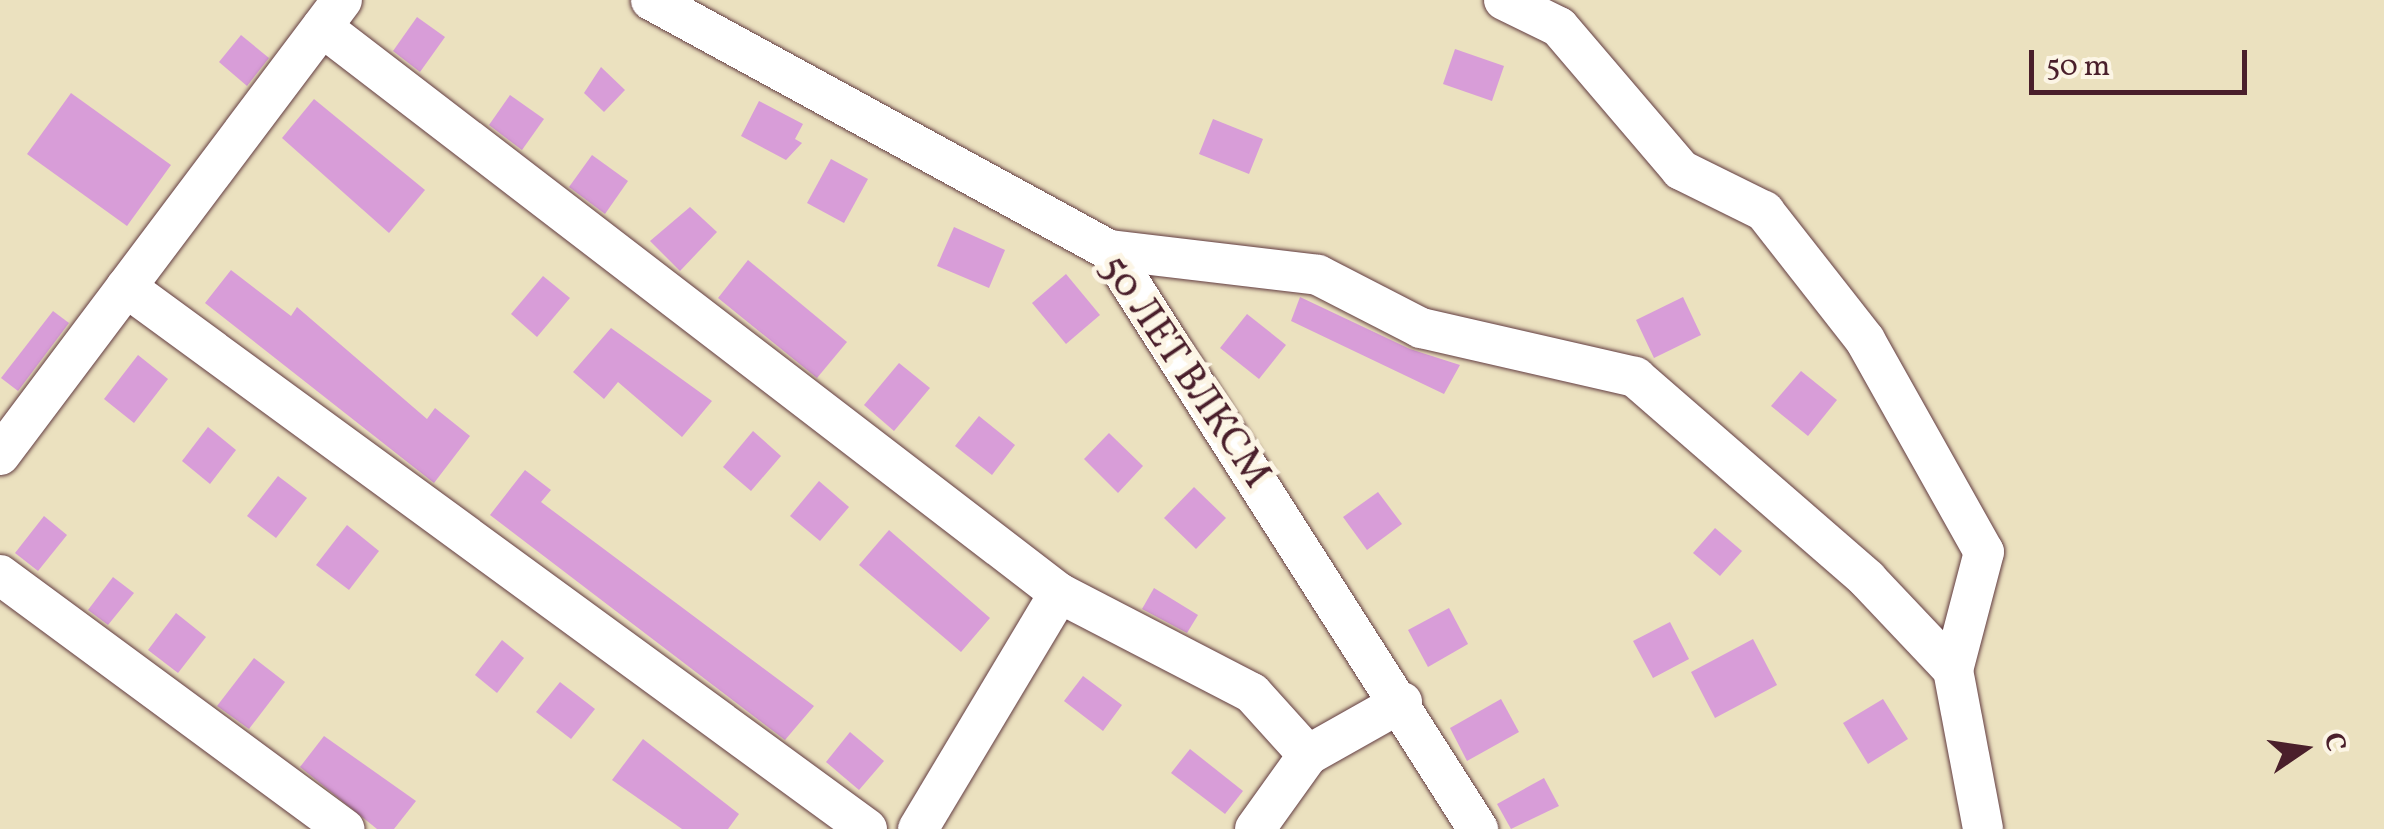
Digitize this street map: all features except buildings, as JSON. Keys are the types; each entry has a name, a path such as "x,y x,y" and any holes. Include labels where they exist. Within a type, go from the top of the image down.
{"street":[{"name":"50 ЛЕТ ВЛКСМ","path":"650,0 1109,250 1402,702 1478,829"},
{"path":"1504,0 1559,27 1681,170 1764,211 1865,340 1984,552 1953,670 1984,829"},
{"path":"0,454 332,13 1058,593 1252,693 1308,755"},
{"path":"1109,250 1318,274 1421,328 1635,377 1867,579 1953,670"},
{"path":"126,287 867,829"},
{"path":"0,575 344,829"},
{"path":"928,825 1058,593"},
{"path":"1255,829 1308,755 1402,702"}]}
